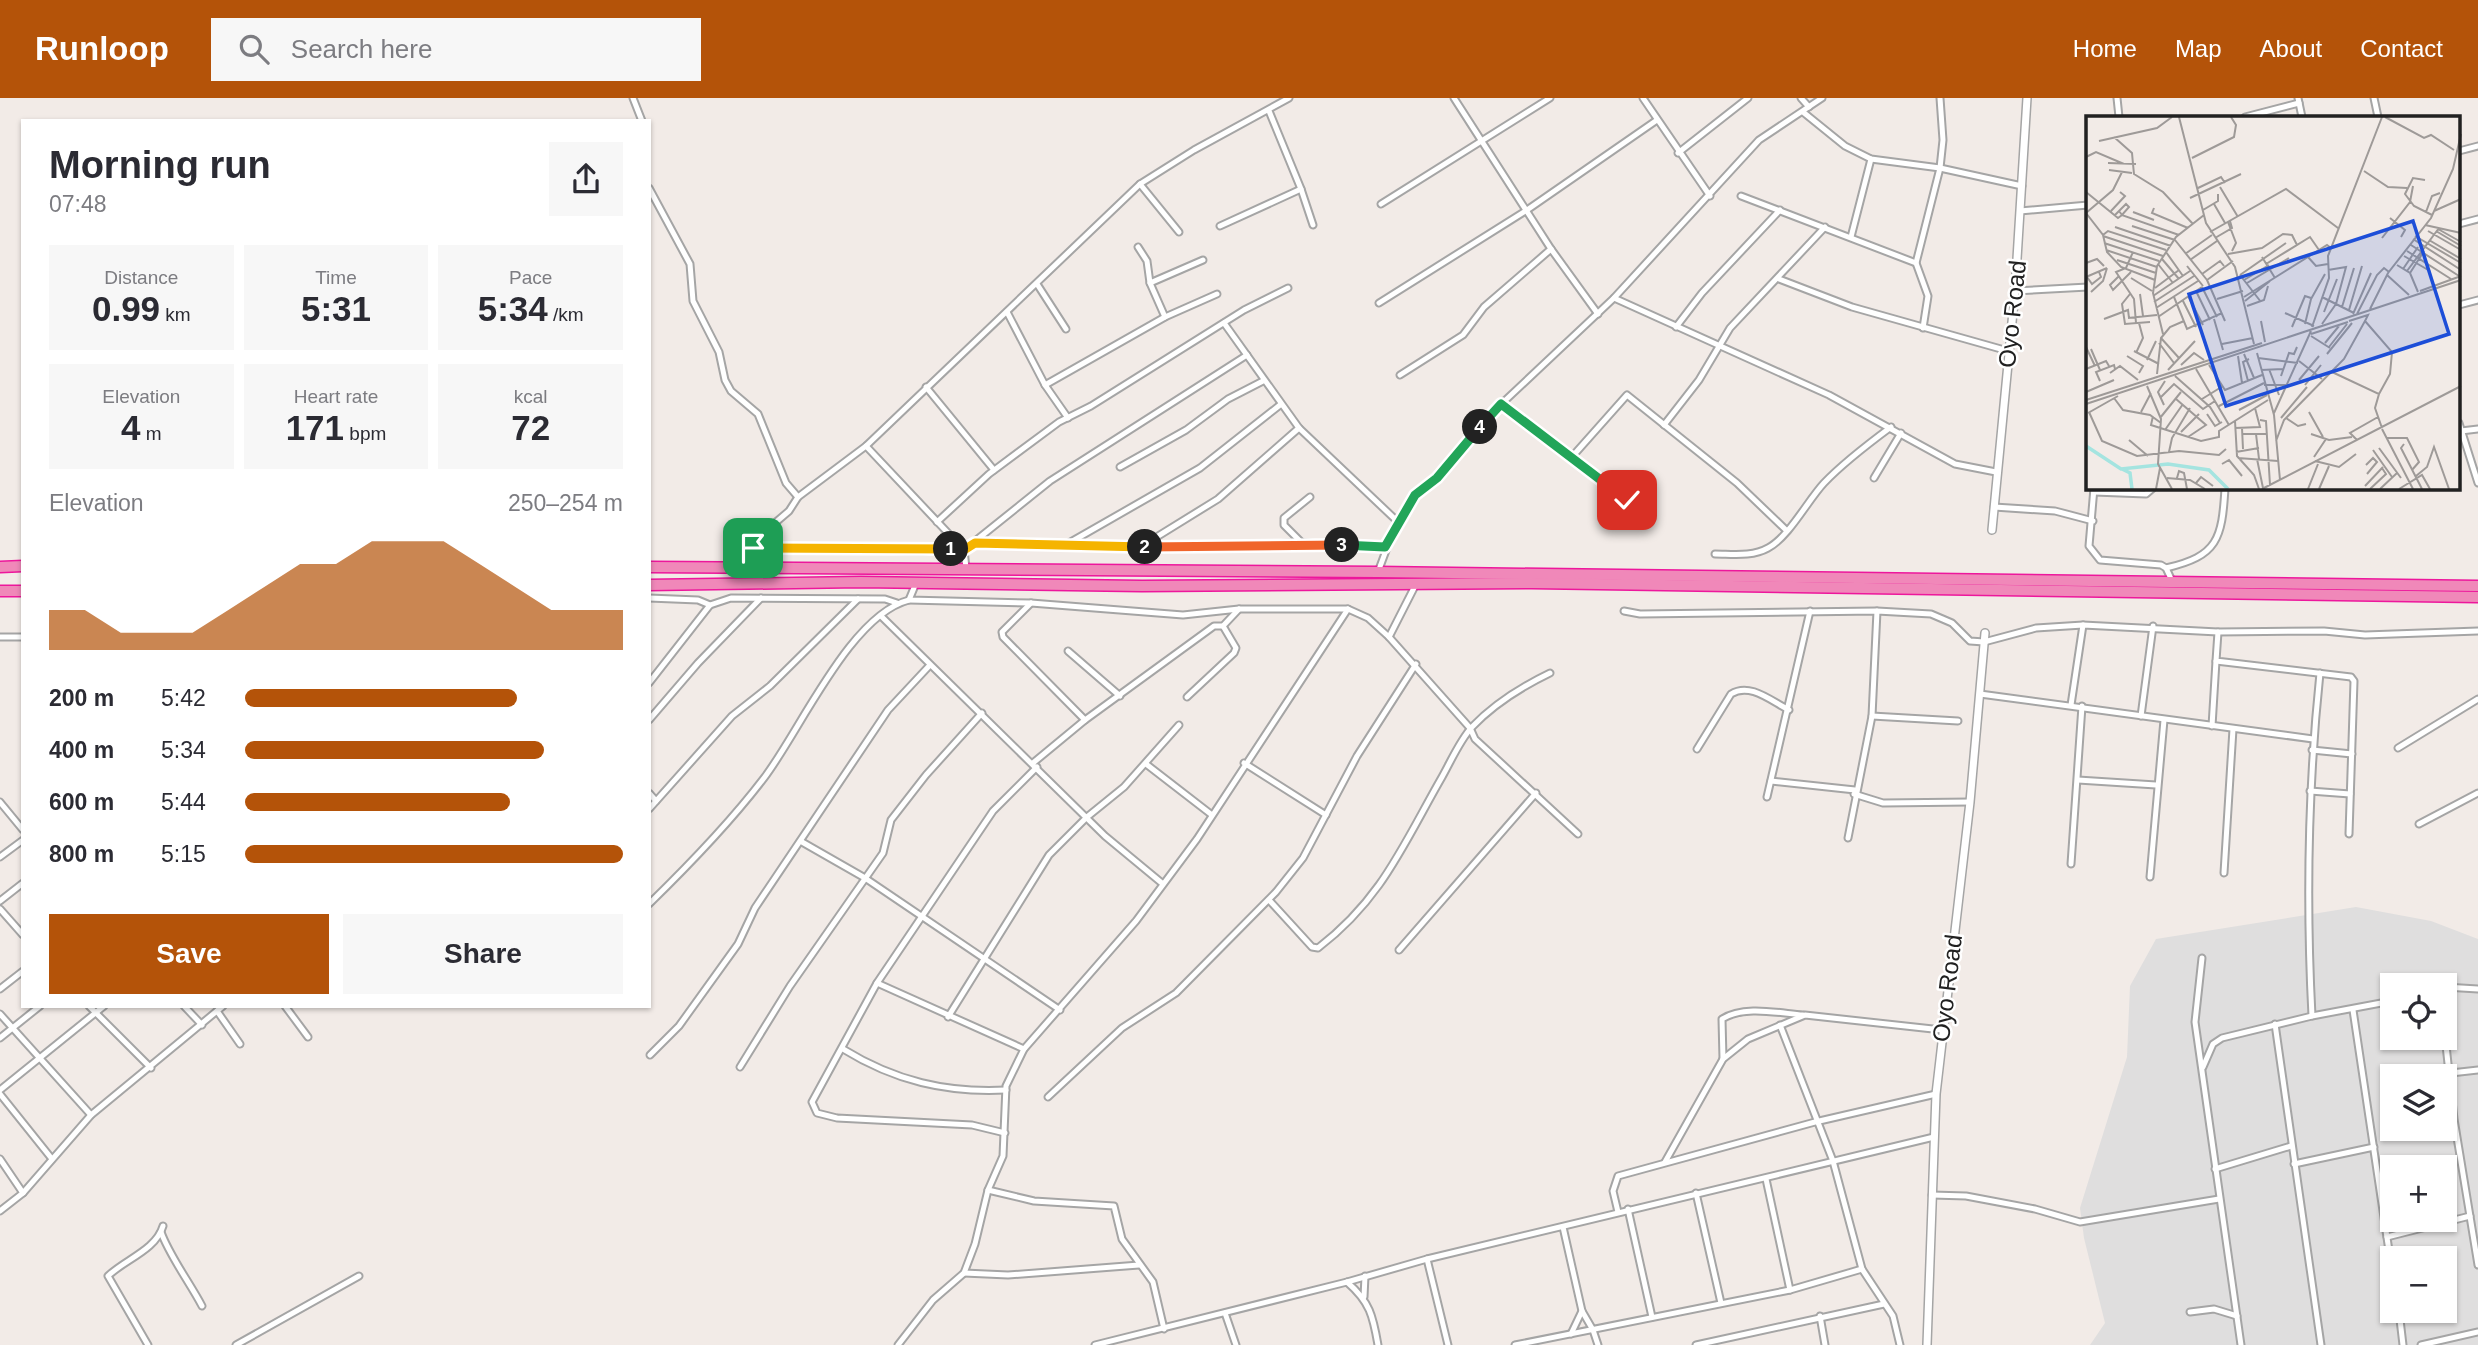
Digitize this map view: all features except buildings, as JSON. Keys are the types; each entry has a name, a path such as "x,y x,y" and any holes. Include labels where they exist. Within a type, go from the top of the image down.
{"highway":[{"path":"0,567 21,566"},
{"path":"651,567 1378,572 1532,579 2478,597"},
{"path":"651,585 916,583 1142,586 1416,584 1532,579 2478,586"},
{"path":"0,591 21,591"}],"street":[{"path":"633,98 641,119"},
{"path":"1247,355 1050,481 975,543 963,549 923,551 753,548 762,534 789,511 798,497 866,446 1140,184 1194,150 1289,98"},
{"path":"1454,98 1551,249 1598,314"},
{"path":"1381,204 1550,98"},
{"path":"1643,98 1678,153 1710,196"},
{"path":"1678,153 1748,98"},
{"path":"1801,98 1809,107"},
{"path":"1378,572 1385,547 1397,522 1415,495 1437,478 1501,404 1614,298 1759,140 1822,98"},
{"path":"1923,328 1928,296 1916,263 1940,167 1943,140 1940,98"},
{"name":"Oyo Road","path":"1992,530 2015,291 2027,98"},
{"path":"2117,98 2119,116"},
{"path":"2248,116 2299,100"},
{"path":"1269,111 1301,189 1312,225"},
{"path":"1803,112 1845,146 1871,159 1940,167 2022,186"},
{"path":"1380,303 1527,210 1657,120"},
{"path":"2460,151 2478,146"},
{"path":"1851,237 1871,159"},
{"path":"1140,184 1179,232"},
{"path":"1220,226 1301,189"},
{"path":"651,192 690,264 693,301 719,352 725,380 731,391 758,414 786,483 798,497"},
{"path":"1741,196 1916,263"},
{"path":"2021,211 2086,205"},
{"path":"1676,327 1702,293 1780,210"},
{"path":"2460,224 2478,219"},
{"path":"1664,425 1699,380 1718,344 1825,227"},
{"path":"1138,247 1147,261 1150,283 1165,317"},
{"path":"1401,375 1463,335 1484,307 1551,249"},
{"path":"1150,283 1203,260"},
{"path":"1779,279 1852,307 2008,351"},
{"path":"1037,284 1066,329"},
{"path":"937,522 994,470 1068,418 1224,323 1288,288"},
{"path":"2015,291 2086,288"},
{"path":"1045,385 1165,317 1217,294"},
{"path":"1614,298 1829,395 1955,464 1996,472"},
{"path":"2460,305 2478,300"},
{"path":"1007,312 1045,385 1068,418"},
{"path":"1224,323 1263,382 1298,428 1397,522"},
{"path":"1120,467 1186,430 1228,398 1263,382"},
{"path":"926,387 994,470"},
{"path":"1571,458 1623,396 1631,397 1737,482 1786,530"},
{"path":"1501,404 1627,500"},
{"path":"1067,544 1200,468 1280,405"},
{"path":"1715,554 1760,552 1770,547 1809,506 1822,485 1856,453 1891,427"},
{"path":"2460,427 2461,448 2478,483"},
{"path":"1141,547 1218,499 1298,428"},
{"path":"2461,431 2478,429"},
{"path":"1874,478 1901,433"},
{"path":"866,446 963,549 966,570"},
{"path":"2151,490 2146,494 2094,490 2089,546 2101,560 2166,568 2194,561 2207,554 2218,535 2225,490"},
{"path":"1302,543 1284,525 1284,518 1310,497"},
{"path":"1994,507 2054,510 2093,521"},
{"path":"975,543 1141,547 1302,543 1385,547"},
{"path":"2166,568 2173,583"},
{"path":"909,600 916,583"},
{"path":"1389,637 1416,584"},
{"path":"651,597 698,600 710,605"},
{"path":"651,679 710,605 731,598 886,598 897,603"},
{"path":"651,718 698,663 761,598"},
{"path":"651,807 732,716 770,686 858,599"},
{"path":"651,903 705,850 782,754 839,658 881,615 897,603 909,600 1031,603 1183,615 1239,609 1349,609 1368,618 1389,637 1471,728 1475,739 1578,834"},
{"path":"1031,603 1002,632 1003,638 1085,720"},
{"path":"1004,1133 972,1125 865,1122 817,1113 812,1102 877,983 993,811 1035,765 1085,720 1214,626 1223,626 1239,609"},
{"path":"898,1345 933,1300 964,1273 975,1244 988,1190 1003,1156 1006,1090 1024,1049 1060,1010 1163,884 1349,609"},
{"path":"1624,611 1640,614 1810,611 1931,614 1952,623 1970,641 1984,642 2036,628 2083,625 2153,626 2218,632 2324,631 2365,635 2478,631"},
{"path":"1766,797 1789,710 1810,611"},
{"path":"1848,838 1872,716 1877,611"},
{"path":"881,615 1087,817 1163,884"},
{"path":"2071,705 2083,625"},
{"path":"1187,697 1234,653 1236,648 1223,626"},
{"path":"2141,716 2153,626"},
{"path":"2212,726 2218,632"},
{"name":"Oyo Road","path":"1927,1345 1936,1094 1970,802 1985,633"},
{"path":"0,637 21,636"},
{"path":"1068,651 1121,696"},
{"path":"2216,662 2351,677 2354,681 2349,834"},
{"path":"1048,1097 1122,1028 1176,993 1269,900 1303,858 1357,756 1416,664"},
{"path":"650,1055 679,1026 738,944 755,908 802,842 888,710 930,665"},
{"path":"1269,900 1312,947 1318,948 1326,942 1362,911 1385,880 1471,728 1509,694 1550,673"},
{"path":"2312,1016 2307,934 2310,791 2320,673"},
{"path":"1697,749 1731,694 1738,690 1749,689 1789,710"},
{"path":"1980,694 2313,739"},
{"path":"2398,748 2478,699"},
{"path":"2071,864 2082,706"},
{"path":"740,1067 790,986 883,853 891,820 926,775 982,713"},
{"path":"1872,716 1958,720"},
{"path":"2150,877 2156,785 2164,720"},
{"path":"948,1017 1049,855 1146,764 1179,725"},
{"path":"2224,873 2233,729"},
{"path":"2312,750 2352,754"},
{"path":"1244,763 1326,815"},
{"path":"1146,764 1212,815"},
{"path":"2078,780 2156,785"},
{"path":"1770,781 1855,792 1883,803 1970,802"},
{"path":"2310,791 2350,794"},
{"path":"1399,950 1536,793"},
{"path":"2419,824 2478,793"},
{"path":"651,795 656,801"},
{"path":"0,802 21,828"},
{"path":"0,857 21,841"},
{"path":"802,842 865,878 1060,1010"},
{"path":"0,901 21,885"},
{"path":"0,909 21,933"},
{"path":"2202,958 2195,1022 2241,1345"},
{"path":"0,989 21,973"},
{"path":"877,983 1024,1049"},
{"path":"2457,988 2478,989"},
{"path":"2202,1070 2213,1044 2222,1038 2275,1024 2380,1004"},
{"path":"0,1038 37,1008"},
{"path":"91,1008 151,1068"},
{"path":"52,1159 0,1092 40,1056 101,1008"},
{"path":"186,1008 202,1025"},
{"path":"0,1211 23,1193 91,1115 221,1008"},
{"path":"286,1008 308,1037"},
{"path":"2353,1010 2388,1246"},
{"path":"217,1011 240,1044"},
{"path":"1723,1059 1722,1019 1731,1013 1753,1011 1805,1015 1942,1030"},
{"path":"0,1014 91,1115"},
{"path":"1665,1162 1723,1059 1748,1039 1805,1015"},
{"path":"2275,1024 2321,1345"},
{"path":"1780,1025 1815,1122 1833,1161 1861,1269 1893,1316 1900,1345"},
{"path":"843,1049 892,1075 940,1088 965,1092 1006,1090"},
{"path":"2457,1072 2478,1070"},
{"path":"1618,1212 1613,1191 1618,1176 1815,1122 1936,1094"},
{"path":"1095,1345 1628,1209 1766,1179 1934,1137"},
{"path":"2457,1137 2478,1265"},
{"path":"2215,1169 2291,1146"},
{"path":"2294,1164 2374,1147"},
{"path":"0,1159 23,1193"},
{"path":"1766,1179 1790,1290"},
{"path":"988,1190 1034,1201 1086,1206 1112,1204 1122,1240 1153,1282 1164,1329"},
{"path":"1696,1193 1721,1303"},
{"path":"1932,1195 1966,1196 2035,1209 2080,1222 2219,1199"},
{"path":"1628,1209 1652,1317"},
{"path":"2386,1237 2470,1216"},
{"path":"1563,1227 1582,1311 1598,1345"},
{"path":"148,1345 108,1276 136,1258 162,1229 166,1247 182,1268 202,1306"},
{"path":"1427,1259 1448,1345"},
{"path":"964,1273 1008,1275 1139,1265"},
{"path":"1515,1345 1790,1290 1861,1269"},
{"path":"236,1345 359,1276"},
{"path":"1364,1297 1365,1276"},
{"path":"1347,1282 1364,1297 1373,1318 1378,1345"},
{"path":"1696,1345 1884,1304"},
{"path":"2190,1311 2214,1309 2237,1316"},
{"path":"1570,1334 1582,1311"},
{"path":"1225,1313 1236,1345"},
{"path":"1820,1316 1825,1345"},
{"path":"2400,1323 2403,1345"},
{"path":"2421,1345 2478,1332"},
{"path":"904,1338 908,1345"},
{"path":"1725,1338 1727,1345"}],"shaded area":[{"path":"2356,907 2431,921 2478,939 2478,1345 2090,1345 2105,1323 2084,1238 2080,1208 2127,1057 2130,986 2156,939"}],"route":[{"path":"753,548 923,551 964,550 975,543 1141,547 1272,546 1302,543 1385,547 1415,495 1437,478 1501,404 1627,500"}]}
